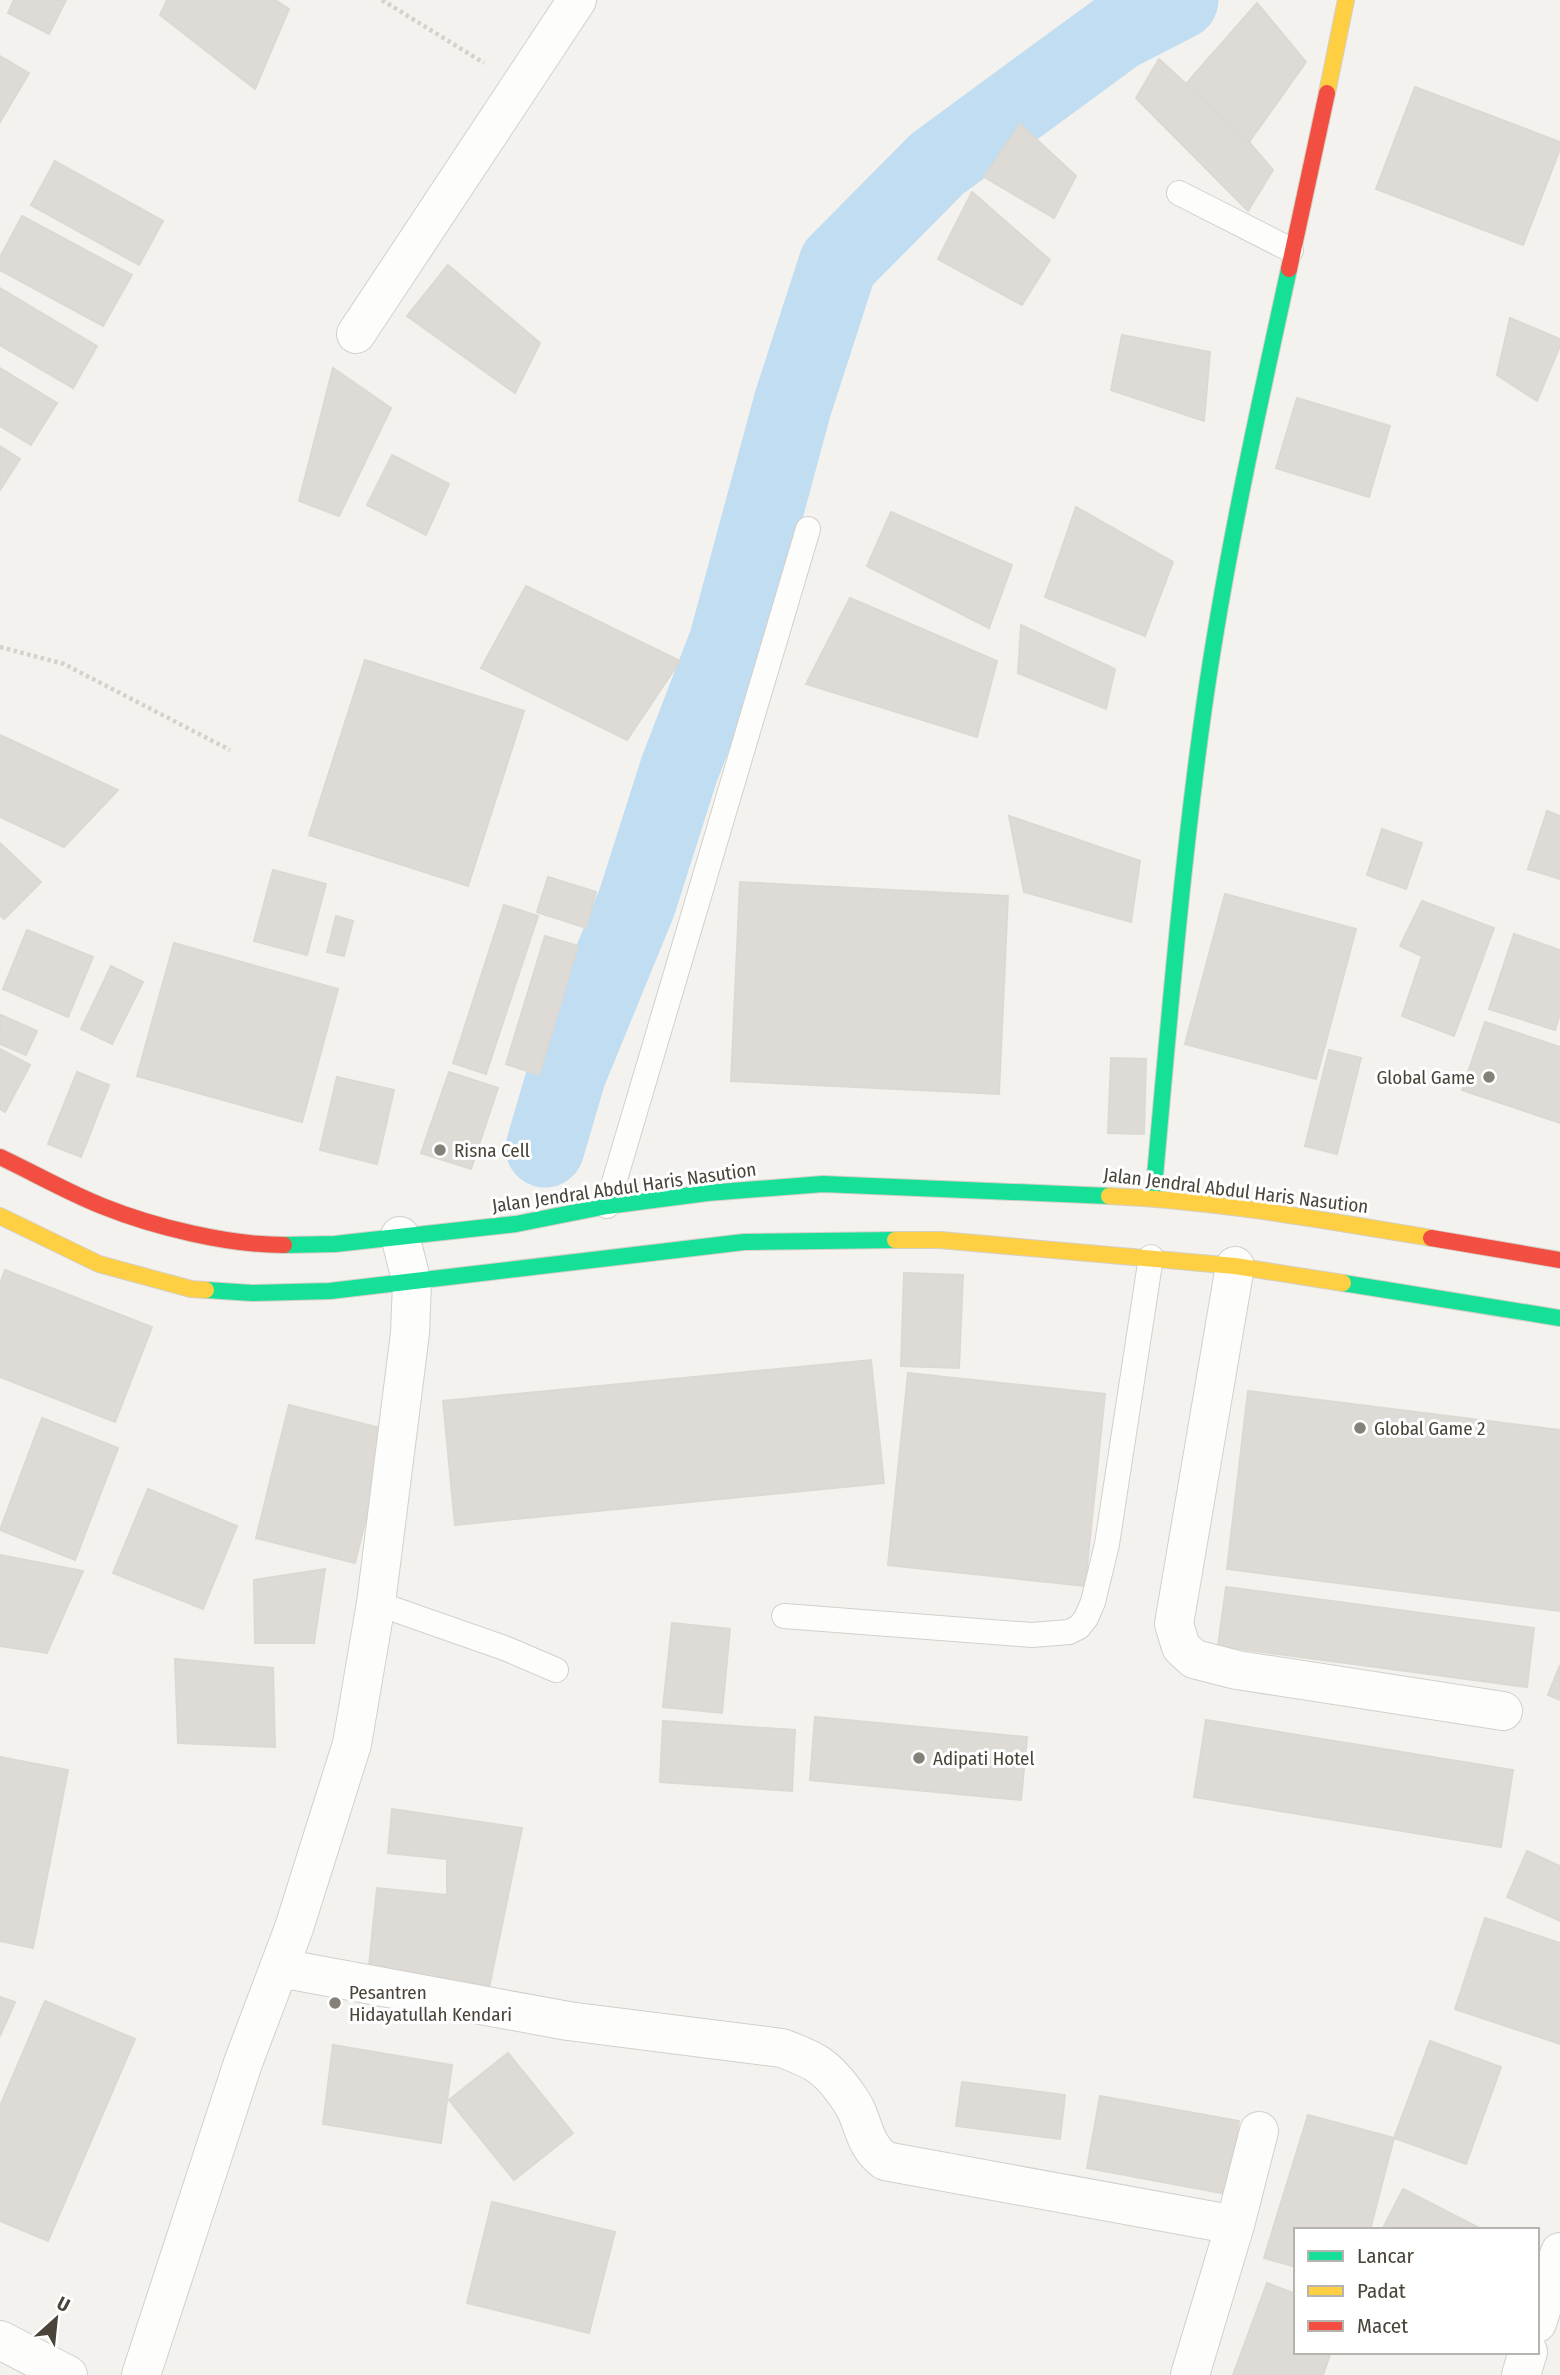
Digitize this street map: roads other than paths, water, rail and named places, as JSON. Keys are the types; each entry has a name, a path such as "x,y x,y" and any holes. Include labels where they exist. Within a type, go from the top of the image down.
{"main road":[{"path":"1153,1198 1190,808 1216,635 1256,415 1319,135 1346,0"},
{"name":"Jalan Jendral Abdul Haris Nasution","path":"0,1157 102,1206 193,1234 261,1245 335,1244 516,1224 607,1206 707,1193 823,1184 1153,1198 1293,1216 1520,1259 1560,1260"},
{"path":"0,1216 99,1264 191,1289 252,1293 330,1291 412,1283 744,1242 940,1240 1235,1266 1510,1304 1560,1318"}],"street":[{"path":"356,334 577,0"},
{"path":"141,2375 243,2063 280,1969 352,1744 376,1603 410,1332 412,1283 400,1236"},
{"path":"1235,1266 1174,1624 1181,1647 1194,1659 1237,1670 1503,1711"},
{"path":"280,1969 568,2021 782,2048 811,2059 829,2071 855,2108 867,2141 885,2161 1235,2225"},
{"path":"1190,2375 1235,2225 1259,2131"},
{"path":"1539,2317 1560,2252"},
{"path":"0,2340 68,2375"},
{"path":"1521,2375 1527,2354"}],"lane":[{"path":"1179,193 1291,250"},
{"path":"607,1206 808,529"},
{"path":"784,1616 1032,1635 1069,1632 1079,1626 1093,1602 1107,1544 1152,1257"},
{"path":"376,1603 507,1649 556,1670"}],"waterway":[{"path":"545,1148 567,1073 637,902 679,770 728,643 793,403 838,264 937,164 1117,32 1179,0"}],"place":[{"name":"Global Game","path":"1489,1077"},
{"name":"Risna Cell","path":"440,1150"},
{"name":"Global Game 2","path":"1360,1428"},
{"name":"Adipati Hotel","path":"919,1758"},
{"name":"Pesantren Hidayatullah Kendari","path":"335,2003"}]}
